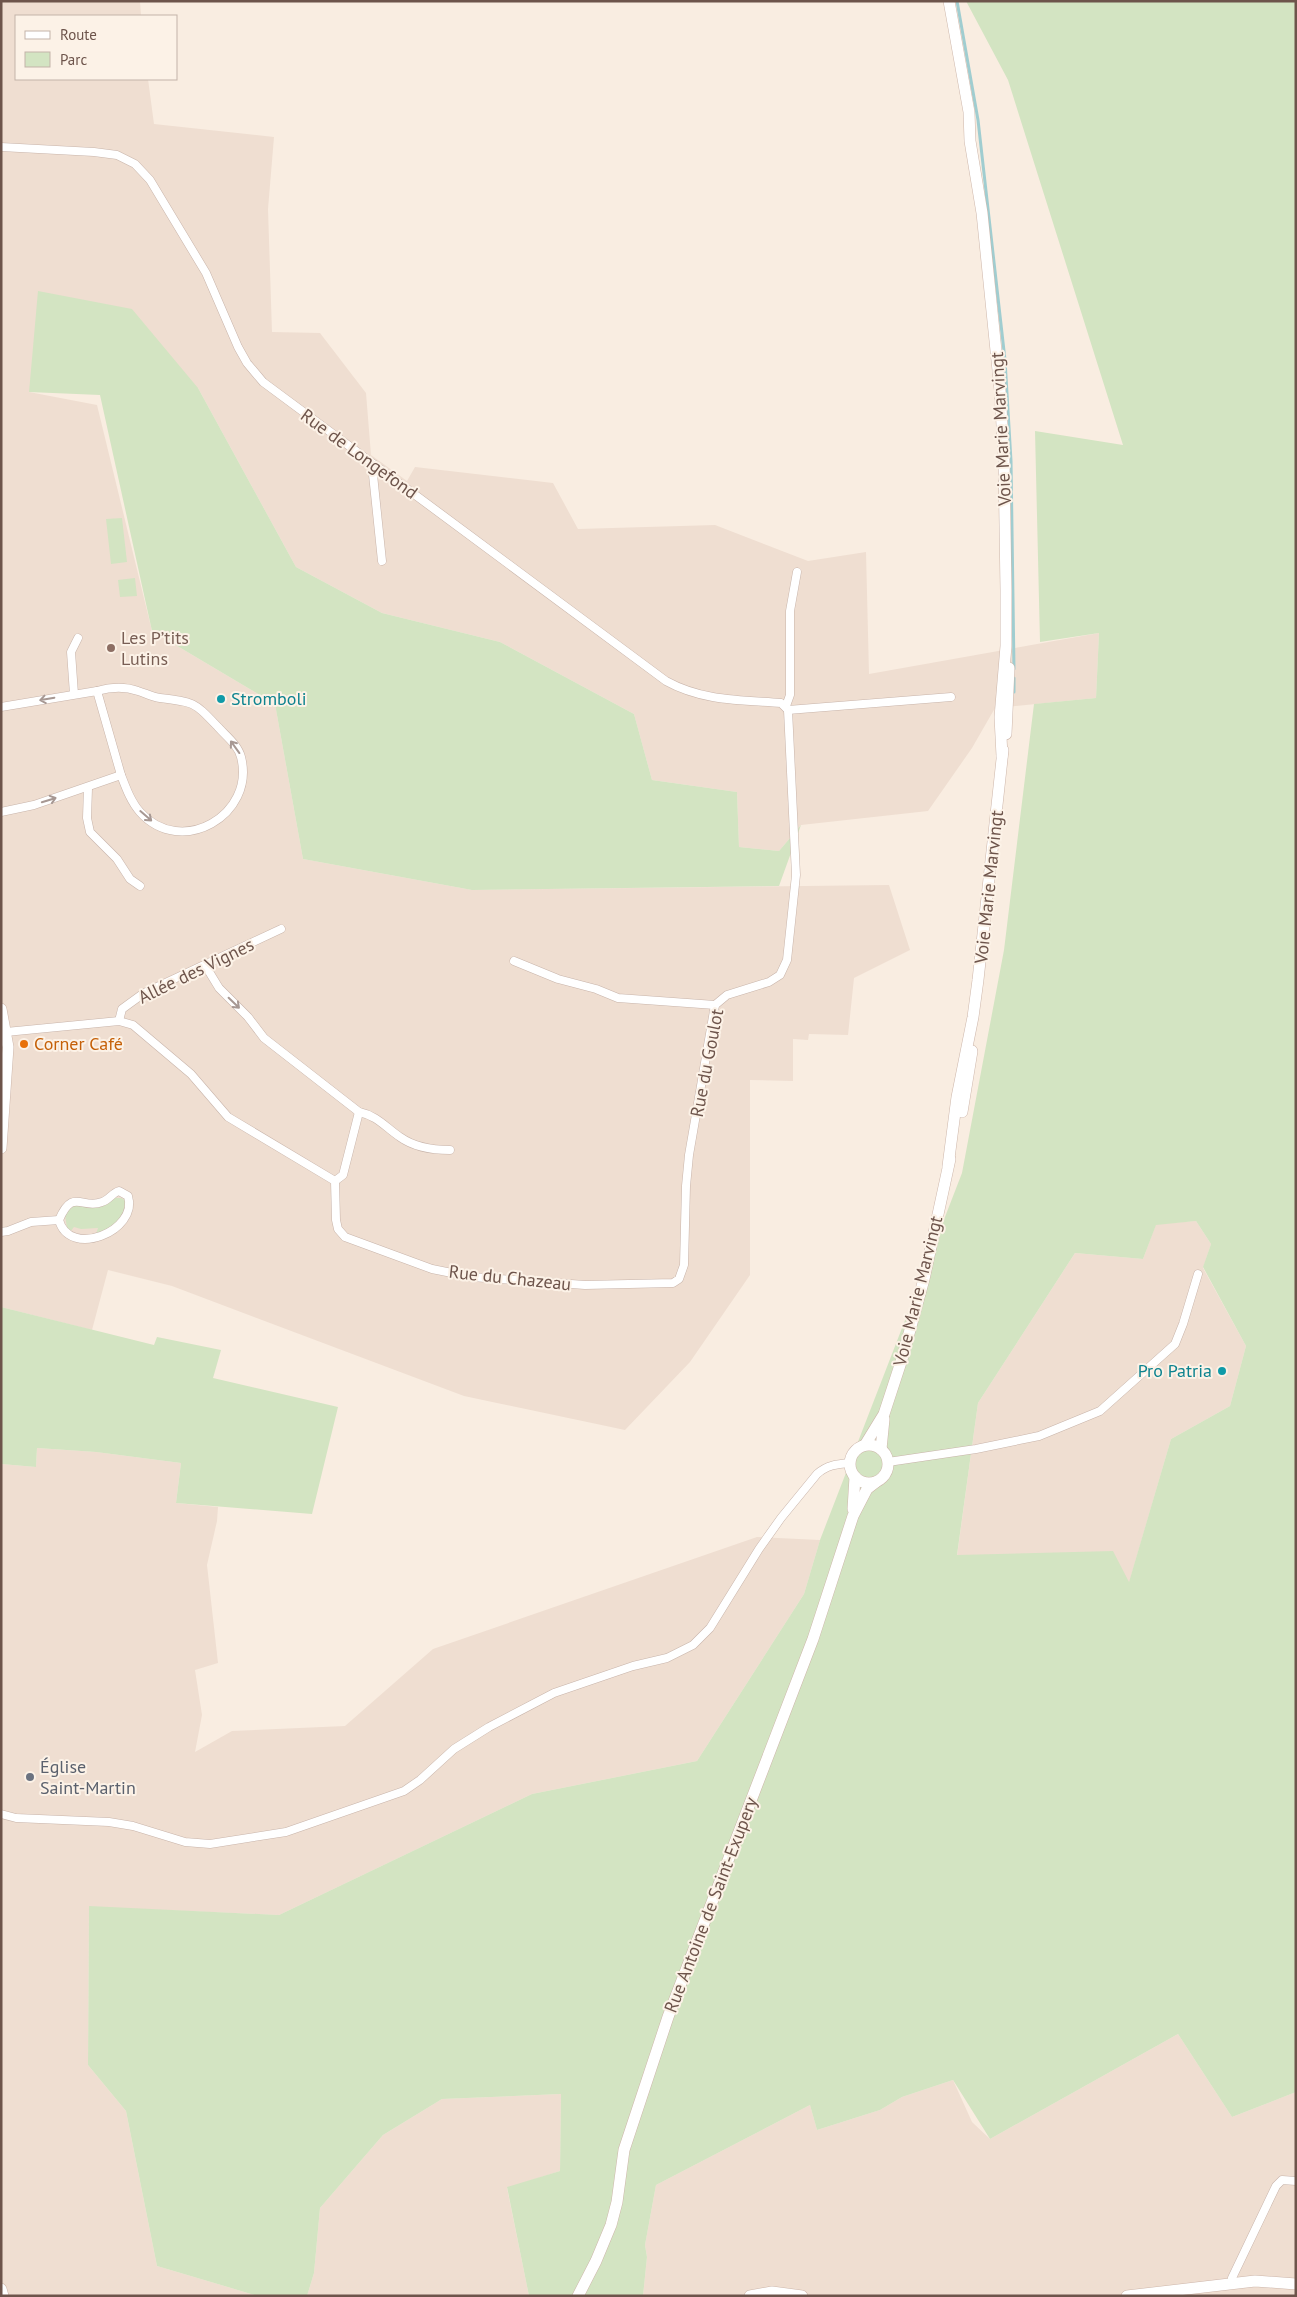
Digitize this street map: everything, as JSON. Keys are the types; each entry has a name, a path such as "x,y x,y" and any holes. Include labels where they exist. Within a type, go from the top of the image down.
{"main road":[{"name":"Voie Marie Marvingt","path":"881,1449 884,1414 918,1304 970,1070 1002,756 1008,722 1003,435 998,356 982,212 970,141 969,112 949,1"},
{"path":"1,1009 8,1047 1,1148"},
{"name":"Voie Marie Marvingt","path":"865,1445 884,1414"},
{"path":"865,1445 876,1446 881,1449 888,1462 884,1476 876,1482 864,1483 855,1477 850,1463 854,1452 865,1445"},
{"name":"Rue Antoine de Saint-Exupery","path":"852,1516 855,1477"},
{"name":"Rue Antoine de Saint-Exupery","path":"578,2296 607,2236 617,2202 624,2150 658,2044 813,1639 852,1516 867,1489 876,1482"},
{"path":"1127,2296 1232,2283 1271,2281 1296,2284"},
{"path":"1,2289 3,2296"},
{"path":"750,2296 769,2292 802,2296"}],"street":[{"name":"Rue de Longefond","path":"1,148 94,152 117,155 134,164 150,180 206,272 238,347 247,363 262,382 372,465 666,680 683,690 698,695 781,703 787,708 951,697"},
{"path":"372,465 382,561"},
{"name":"Rue du Goulot","path":"679,1279 684,1265 686,1186 689,1155 715,1005 727,995 775,978 784,970 787,960 796,875 787,708 790,695 790,611 797,572"},
{"path":"74,694 71,652 78,638"},
{"path":"1,707 97,690 126,688 154,697 195,704 232,742 241,755 240,788 227,812 213,824 188,831 160,827 141,813 130,797 121,775 97,690"},
{"path":"1,812 34,805 88,788 121,775"},
{"path":"88,788 86,818 90,832 117,860 130,879 140,886"},
{"name":"Allée des Vignes","path":"119,1021 122,1009 144,994 281,929"},
{"path":"514,961 558,980 596,989 618,998 715,1005"},
{"path":"205,965 219,988 248,1017 264,1038 360,1112 371,1114 400,1138 432,1150 450,1150"},
{"path":"4,1031 119,1021 133,1025 191,1074 228,1116 335,1181 343,1175 360,1112"},
{"name":"Rue du Chazeau","path":"335,1181 336,1220 338,1229 345,1237 432,1269 472,1277 585,1285 673,1283 679,1279"},
{"path":"119,1191 124,1192 130,1202 130,1211 125,1218 105,1234 95,1238 72,1237 65,1232 59,1220 68,1204 75,1201 101,1203 119,1191"},
{"path":"1,1232 31,1222 59,1220"},
{"path":"888,1462 976,1449 1039,1436 1100,1411 1174,1344 1183,1324 1198,1274"},
{"path":"1,1814 16,1818 109,1822 133,1826 184,1842 210,1844 286,1832 404,1791 420,1780 454,1749 489,1727 554,1693 634,1666 667,1658 693,1645 710,1628 759,1549 781,1518 817,1474 823,1468 850,1463"},
{"path":"1232,2283 1232,2278 1276,2186 1282,2180 1296,2181"}],"shaded area":[{"path":"1,1 140,1 141,15 15,15 15,80 148,80 154,124 274,137 268,209 272,332 320,333 366,393 371,455 407,481 415,467 553,483 578,529 715,525 808,561 866,552 869,674 1099,633 1096,698 995,708 972,748 928,811 801,825 779,851 739,847 737,792 652,780 634,714 500,642 382,613 296,567 198,388 29,392 97,405 152,631 275,704 303,859 472,890 889,885 910,950 854,978 848,1035 809,1034 808,1040 793,1039 793,1081 750,1080 750,1275 690,1362 625,1430 464,1396 172,1286 108,1270 92,1330 1,1307"},
{"path":"1196,1221 1211,1244 1203,1268 1246,1346 1230,1406 1171,1439 1129,1583 957,1556 978,1403 1075,1253 1143,1259 1156,1224"},
{"path":"37,1448 96,1452 181,1463 176,1503 218,1507 217,1521 207,1565 218,1663 195,1670 202,1715 195,1752 232,1731 345,1726 433,1649 757,1537 820,1540 804,1594 697,1761 532,1794 279,1915 89,1907 88,2065 126,2111 157,2266 258,2296 1,2296 1,1464 36,1467"},
{"path":"1178,2034 1232,2117 1296,2092 1296,2296 643,2296 647,2257 645,2245 656,2185 810,2105 817,2130 880,2110 902,2097 953,2080 972,2122 990,2139"},
{"path":"561,2094 560,2171 507,2188 529,2296 307,2296 314,2273 320,2208 383,2135 442,2099"}],"green space":[{"path":"966,1 1296,1 1296,2092 1232,2117 1178,2034 990,2139 953,2080 902,2097 880,2110 817,2130 810,2105 656,2185 645,2245 647,2257 643,2296 529,2296 507,2187 560,2171 561,2094 442,2099 383,2135 320,2208 314,2273 307,2296 258,2296 157,2266 126,2111 88,2065 89,1906 279,1915 532,1794 697,1761 804,1594 820,1540 962,1173 1004,950 1034,704 1096,698 1099,633 1040,642 1035,431 1123,445 1008,80","holes":["1196,1221 1211,1244 1203,1267 1246,1346 1230,1406 1171,1439 1129,1582 1113,1551 957,1555 978,1403 1075,1253 1143,1259 1156,1225"]},
{"path":"38,291 132,309 198,388 296,567 382,613 500,642 634,714 652,780 737,792 739,847 779,851 801,825 779,886 472,890 303,859 275,704 152,631 100,395 29,392"},
{"path":"122,518 127,562 111,564 106,519"},
{"path":"135,578 137,596 120,597 118,580"},
{"path":"113,1198 125,1200 125,1207 120,1218 112,1226 96,1234 98,1228 81,1229 74,1227 70,1232 67,1228 65,1215 70,1208 76,1205 99,1205"},
{"path":"1,1307 154,1345 157,1337 221,1350 213,1378 338,1407 312,1514 176,1503 181,1463 96,1452 37,1448 36,1467 1,1464"}],"waterway":[{"path":"957,1 978,120 1005,360 1011,461 1014,669"},
{"path":"1014,678 1014,692"}],"place":[{"name":"Les P’tits Lutins","path":"111,648"},
{"name":"Stromboli","path":"221,699"},
{"name":"Corner Café","path":"24,1044"},
{"name":"Pro Patria","path":"1222,1371"},
{"name":"Église Saint-Martin","path":"30,1777"}]}
